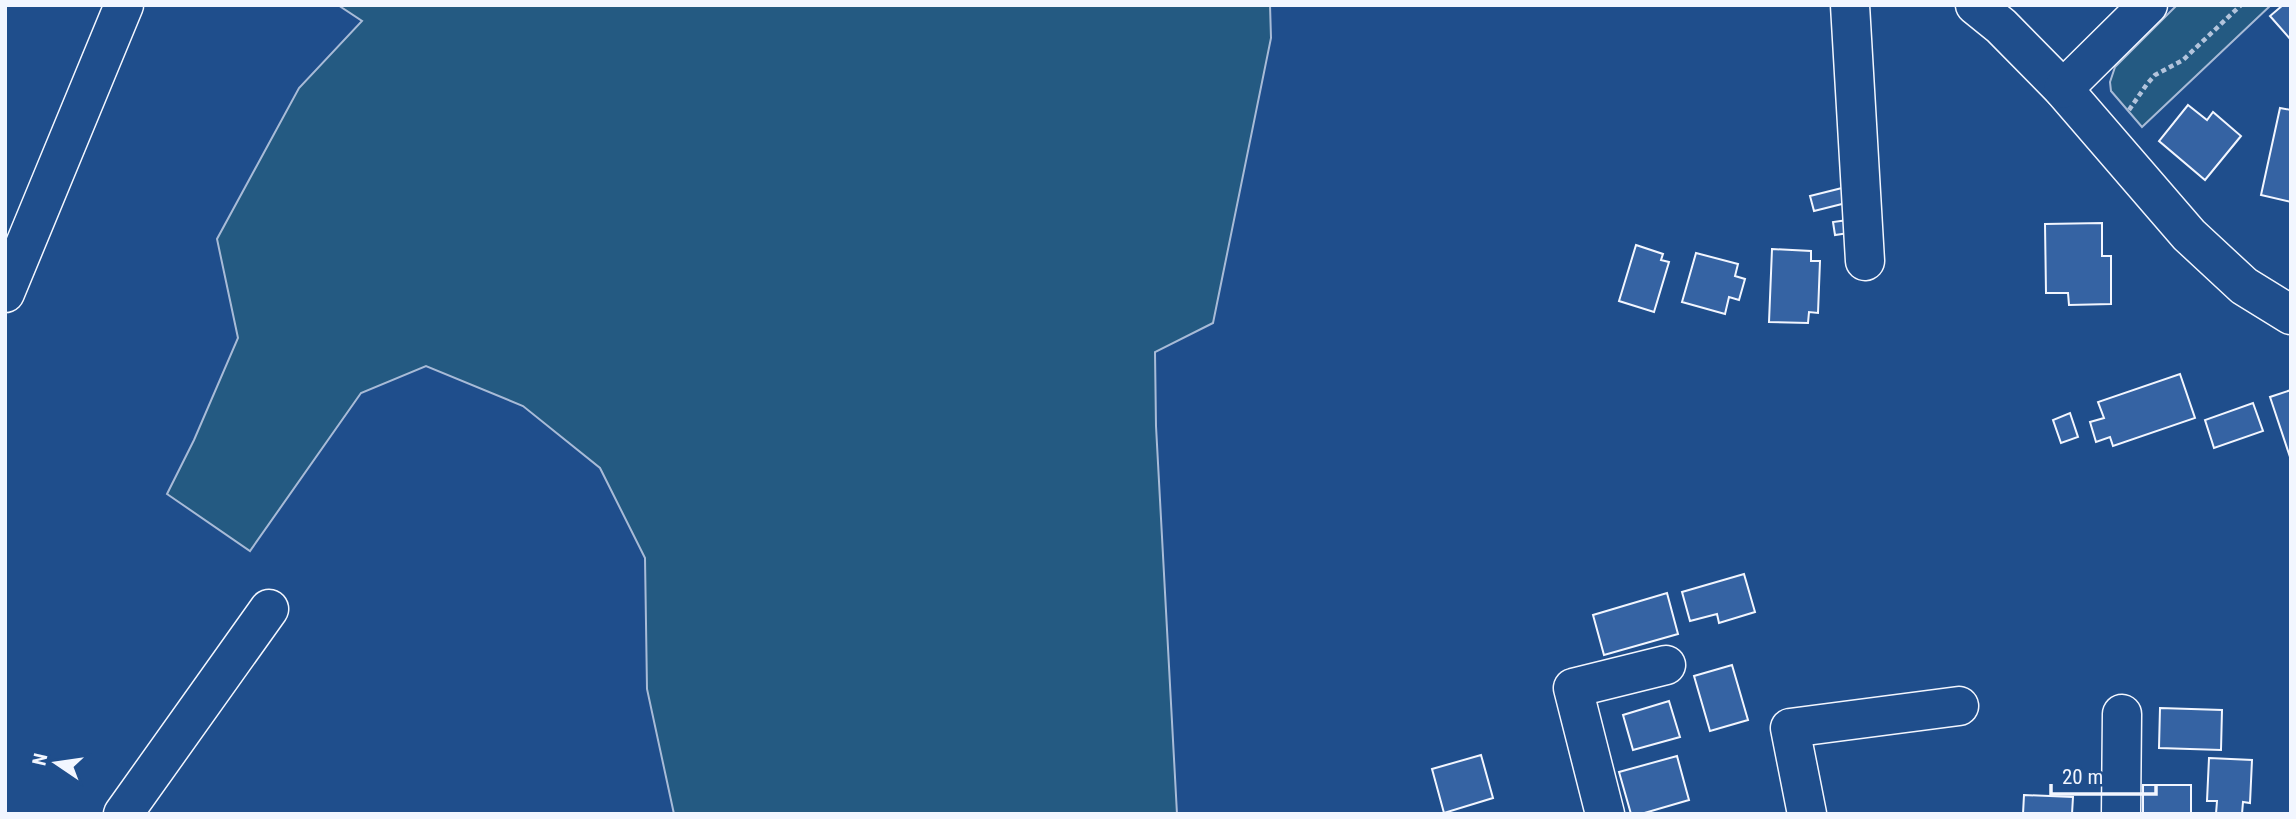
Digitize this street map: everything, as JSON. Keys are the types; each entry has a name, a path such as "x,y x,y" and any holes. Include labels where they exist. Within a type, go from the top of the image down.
{"street":[{"path":"5,293 124,5"},
{"path":"1850,5 1865,261"},
{"path":"1975,5 2001,26 2063,89 2189,235 2244,286 2291,314"},
{"path":"2063,89 2148,5"},
{"path":"123,814 269,609"},
{"path":"1605,814 1573,688 1666,665"},
{"path":"1807,814 1790,728 1959,706"},
{"path":"2121,814 2122,714"}],"path":[{"path":"2124,116 2155,75 2183,60 2241,5"}],"shaded area":[{"path":"338,5 1270,5 1271,38 1213,323 1155,352 1156,426 1177,814 674,814 647,689 645,558 600,468 523,406 426,366 361,393 250,551 167,494 194,440 238,338 217,239 299,88 362,21"},
{"path":"2177,5 2271,5 2142,127 2111,91 2110,82 2115,67"}],"building":[{"path":"2283,5 2291,5 2291,40 2270,16"},
{"path":"2188,105 2207,120 2213,112 2241,136 2205,180 2159,141"},
{"path":"2280,108 2291,110 2291,202 2261,195"},
{"path":"1842,188 1846,203 1814,211 1810,196"},
{"path":"1848,220 1849,233 1835,235 1833,222"},
{"path":"2102,223 2102,256 2111,256 2111,304 2069,305 2068,293 2046,293 2045,224"},
{"path":"1636,245 1663,254 1661,260 1669,262 1654,312 1619,301"},
{"path":"1772,249 1811,251 1811,261 1820,261 1818,313 1809,312 1808,323 1769,322"},
{"path":"1696,253 1738,264 1735,276 1745,279 1739,300 1729,297 1725,314 1682,302"},
{"path":"2180,374 2195,418 2113,446 2110,437 2096,442 2090,422 2104,418 2098,402"},
{"path":"2291,390 2291,460 2270,397"},
{"path":"2253,403 2263,431 2214,448 2205,420"},
{"path":"2070,413 2078,437 2061,443 2053,420"},
{"path":"1744,574 1755,612 1719,623 1717,614 1690,621 1682,592"},
{"path":"1667,593 1678,634 1604,655 1593,615"},
{"path":"1732,665 1748,720 1710,731 1694,676"},
{"path":"1669,701 1680,737 1633,750 1623,715"},
{"path":"2160,708 2222,710 2221,750 2159,748"},
{"path":"1481,755 1493,798 1444,813 1432,769"},
{"path":"1677,756 1689,800 1641,814 1631,814 1619,772"},
{"path":"2209,758 2252,760 2250,803 2243,802 2242,814 2216,814 2217,801 2207,801"},
{"path":"2143,785 2191,785 2191,814 2143,814"},
{"path":"2024,795 2073,797 2072,814 2023,814"}]}
